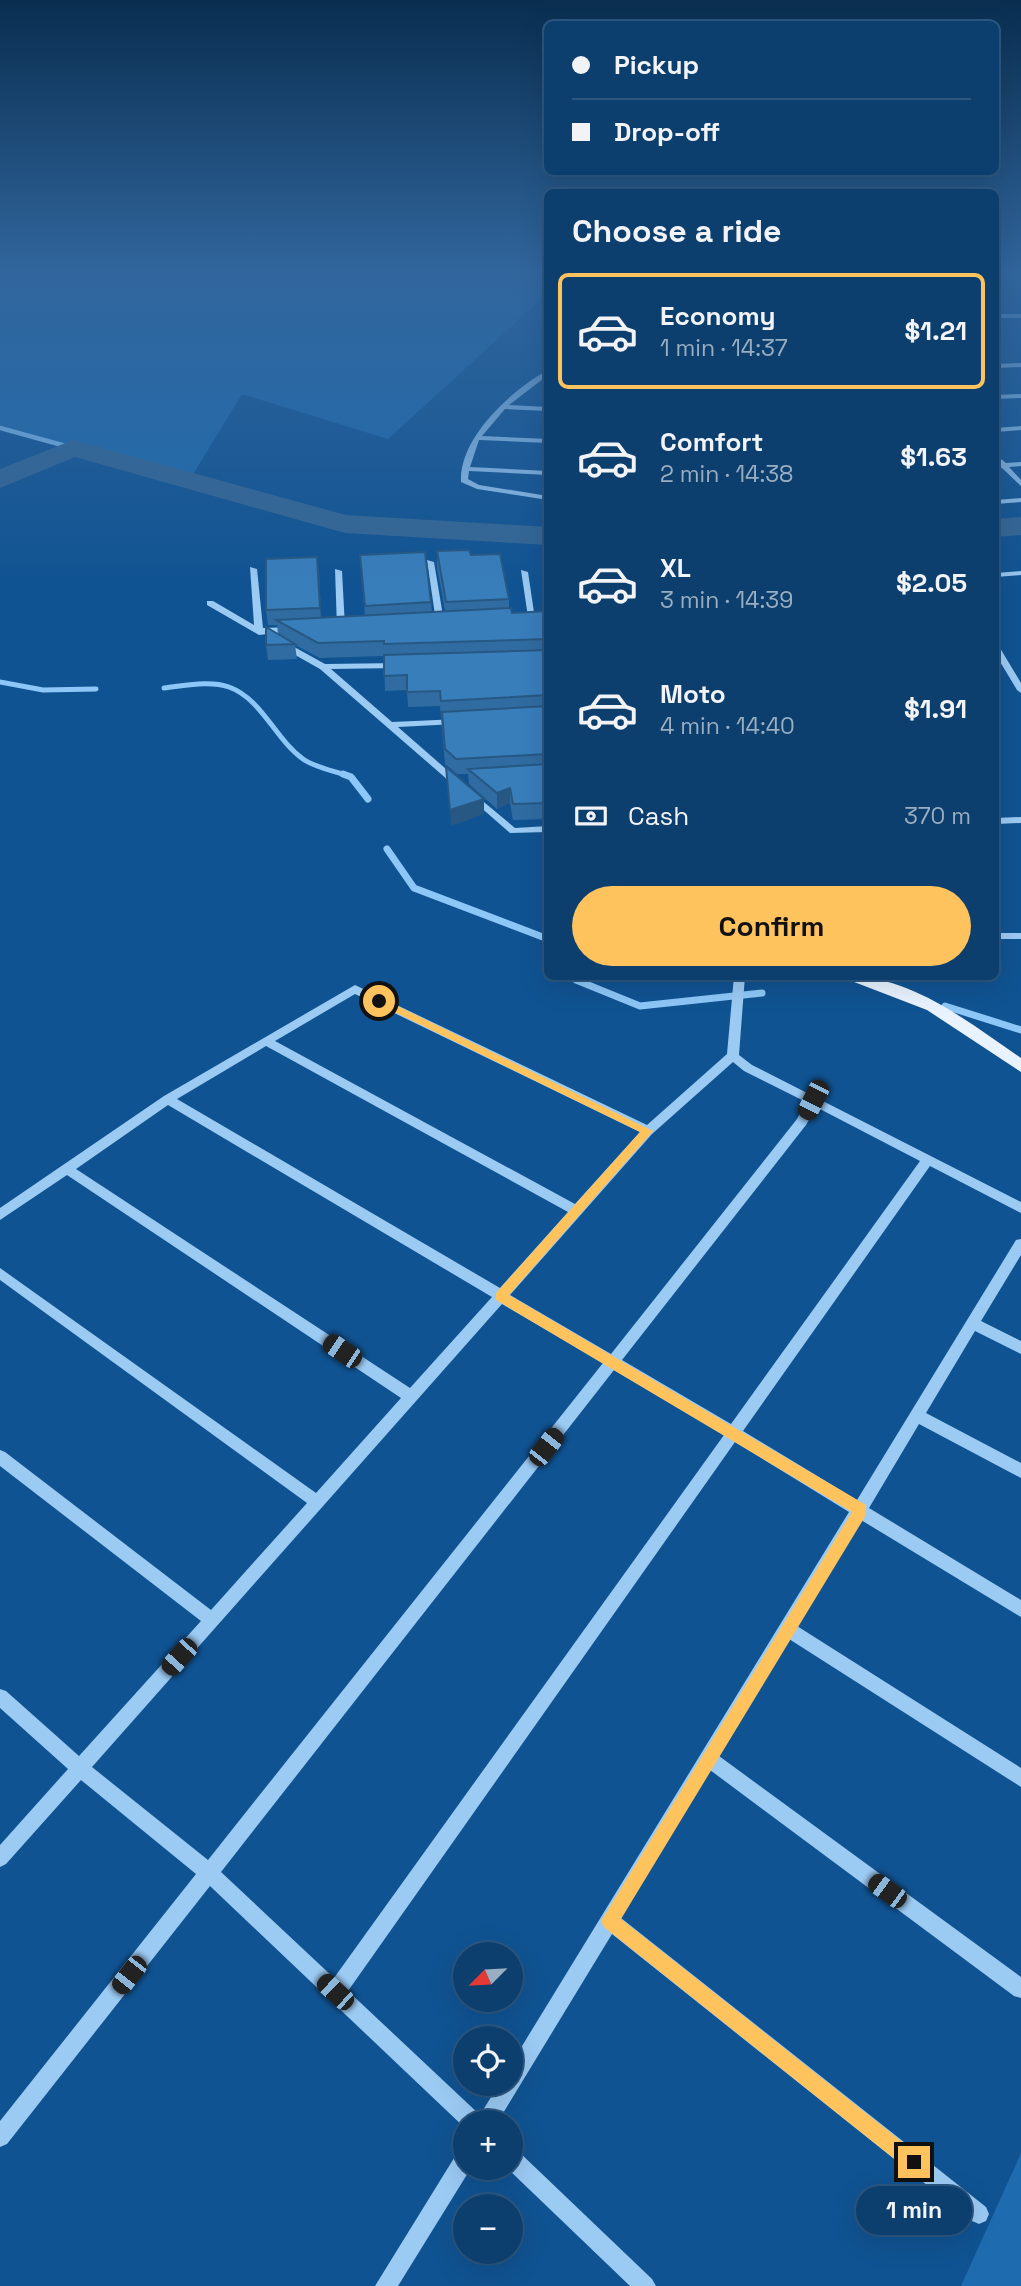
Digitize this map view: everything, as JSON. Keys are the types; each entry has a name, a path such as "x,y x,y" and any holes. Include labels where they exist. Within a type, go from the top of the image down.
{"main road":[{"path":"865,980 933,1006 1021,1066"}],"street":[{"path":"542,377 489,419 475,438 464,480 468,484 544,497"},
{"path":"999,397 1021,396"},
{"path":"505,407 544,409"},
{"path":"999,430 1021,428"},
{"path":"475,438 544,441"},
{"path":"1000,466 1021,464"},
{"path":"1000,466 1021,484"},
{"path":"465,469 544,473"},
{"path":"999,502 1021,500"},
{"path":"430,562 439,622"},
{"path":"253,569 259,631"},
{"path":"338,571 341,627"},
{"path":"519,618 536,617 524,572"},
{"path":"999,575 1021,573"},
{"path":"210,603 323,667 513,831 544,829"},
{"path":"427,622 453,621"},
{"path":"327,628 353,626"},
{"path":"259,631 300,629"},
{"path":"999,653 1021,690"},
{"path":"323,667 402,664"},
{"path":"390,725 469,720"},
{"path":"454,780 467,779"},
{"path":"999,821 1021,820"},
{"path":"999,936 1021,936"},
{"path":"0,1858 648,1131 733,1056 740,980"},
{"path":"0,1214 168,1099 355,989 648,1131"},
{"path":"266,1041 576,1212"},
{"path":"733,1056 748,1068 1021,1208"},
{"path":"168,1099 733,1433 1021,1609"},
{"path":"0,2137 802,1122 813,1100"},
{"path":"335,1992 928,1159"},
{"path":"67,1168 411,1397"},
{"path":"523,2062 975,1324 1021,1244"},
{"path":"0,1273 317,1502"},
{"path":"975,1324 1021,1348"},
{"path":"918,1416 1021,1471"},
{"path":"0,1457 212,1620"},
{"path":"788,1629 1021,1778"},
{"path":"0,1696 80,1768 209,1873 460,2110"},
{"path":"709,1759 1021,1989"},
{"path":"610,1921 979,2214"},
{"path":"523,2169 645,2286"},
{"path":"386,2286 453,2178"}],"shaded area":[{"path":"0,377 456,377 388,439 242,394 189,481 0,428"},
{"path":"1021,2153 1021,2286 961,2286"}],"building":[{"path":"469,550 471,555 500,554 509,599 446,602 437,551"},
{"path":"425,552 431,602 365,606 360,555"},
{"path":"317,557 320,608 266,610 266,559"},
{"path":"511,608 512,613 544,611 544,639 384,644 384,641 318,643 276,620"},
{"path":"266,627 295,644 266,645"},
{"path":"544,650 544,695 441,701 440,691 407,692 407,675 384,676 384,655"},
{"path":"544,706 544,754 456,759 445,749 442,712"},
{"path":"544,764 544,803 513,804 510,788 497,793 468,769"},
{"path":"446,767 484,799 450,810"}],"waterway":[{"path":"0,428 73,448"},
{"path":"0,479 73,448 345,524 544,536"},
{"path":"999,528 1021,526"},
{"path":"0,682 43,690 96,689"},
{"path":"164,688 205,684 229,687 251,700 284,741 303,759 318,767 348,776"},
{"path":"343,774 351,777 368,799"},
{"path":"387,849 414,888 544,937"},
{"path":"576,980 640,1006 762,993"},
{"path":"945,1006 1021,1030"}],"route":[{"path":"379,1001 648,1131 500,1296 861,1510 610,1921 914,2162"}]}
